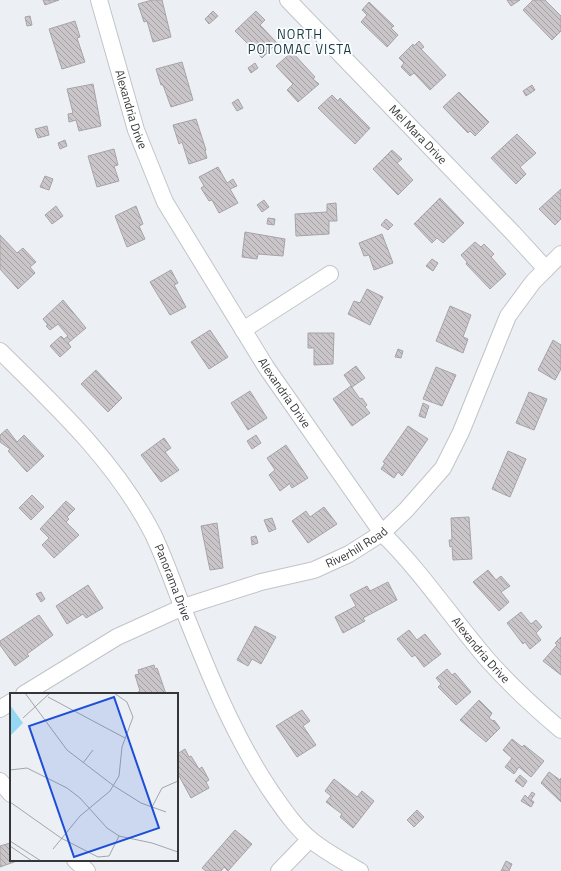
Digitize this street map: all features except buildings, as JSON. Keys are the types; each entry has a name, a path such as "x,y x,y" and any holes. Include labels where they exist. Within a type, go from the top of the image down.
{"street":[{"name":"Alexandria Drive","path":"99,0 124,91 144,152 158,185 177,223 243,330 293,407 382,533 404,555 487,658 510,684 561,730"},
{"name":"Mel Mara Drive","path":"288,0 546,269"},
{"name":"Riverhill Road","path":"26,693 116,637 182,607 261,582 314,570 349,554 382,533 415,500 443,468 461,432 508,316 523,293 561,254"},
{"path":"243,330 330,274"},
{"name":"Panorama Drive","path":"0,351 95,447 117,475 152,534 219,694 255,767 287,814 310,839 360,871"},
{"path":"0,709 10,703"},
{"path":"0,780 10,793"},
{"path":"279,871 310,839"},
{"path":"76,861 88,871"}],"district":[{"name":"NORTH POTOMAC VISTA","path":"300,42"}]}
